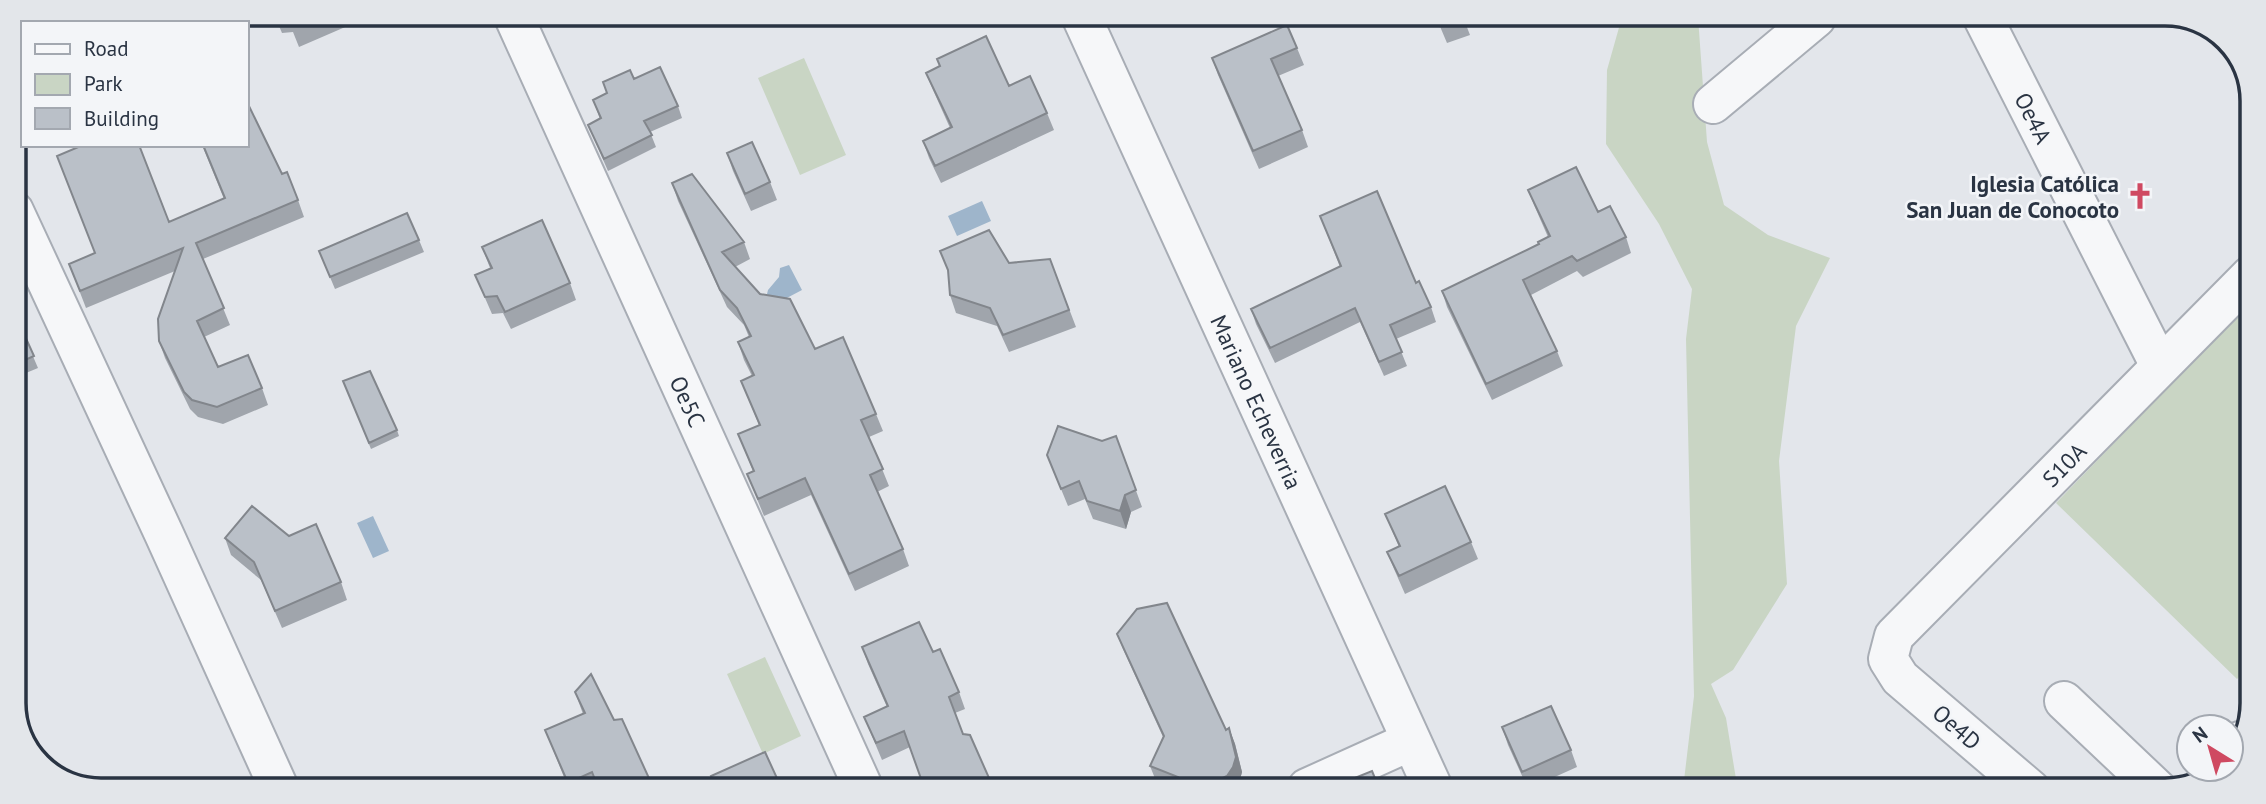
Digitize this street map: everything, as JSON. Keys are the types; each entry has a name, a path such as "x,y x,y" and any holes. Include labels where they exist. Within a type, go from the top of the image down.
{"street":[{"name":"Oe5C","path":"518,26 859,778"},
{"name":"Mariano Echeverria","path":"1086,26 1428,778"},
{"path":"1713,104 1806,26"},
{"name":"Oe4A","path":"1987,26 2160,366"},
{"path":"28,279 164,534 274,778"},
{"name":"S10A","path":"1888,659 1895,636 2240,285"},
{"name":"Oe4D","path":"1888,659 1900,678 2017,778"},
{"path":"2064,701 2145,778"},
{"path":"1329,778 1411,741"}],"green space":[{"path":"1619,26 1699,26 1707,142 1724,205 1768,235 1830,258 1796,326 1779,461 1787,584 1733,670 1711,684 1726,718 1736,778 1684,778 1694,696 1686,339 1692,289 1659,224 1606,144 1607,70"},
{"path":"804,58 846,155 800,175 758,78"},
{"path":"2240,313 2240,676 2237,679 2056,503"},
{"path":"765,657 801,736 763,754 727,674"}],"water":[{"path":"982,201 991,221 957,236 948,216"},
{"path":"789,265 802,290 783,300 771,299 767,294 768,290 779,277 780,268"},
{"path":"373,516 389,551 373,558 357,523"}],"building":[{"path":"1287,26 1297,48 1271,59 1302,130 1253,151 1212,58"},
{"path":"986,36 1009,86 1030,76 1047,113 935,166 923,141 952,127 926,73 940,66 937,59"},
{"path":"660,67 678,106 644,121 652,135 604,159 588,125 601,118 593,100 607,93 603,82 630,70 634,79"},
{"path":"248,104 282,174 287,172 298,200 196,243 224,308 197,321 218,367 248,355 262,388 217,407 192,400 184,392 159,341 158,319 183,248 80,291 69,264 95,253 57,156 78,147 140,147 169,222 225,198 204,147 248,147"},
{"path":"752,142 770,182 745,194 727,153"},
{"path":"1576,167 1598,212 1610,206 1626,237 1577,261 1572,256 1523,280 1557,351 1486,384 1442,291 1539,244 1538,242 1550,236 1528,190"},
{"path":"692,174 744,242 722,252 760,294 790,299 815,349 843,337 876,414 861,420 883,469 870,475 903,549 849,574 805,478 758,499 747,474 754,471 738,434 760,425 741,381 754,375 738,342 751,336 737,308 720,290 672,183"},
{"path":"1377,191 1416,283 1419,281 1431,307 1390,325 1402,352 1379,362 1355,308 1270,348 1251,309 1341,266 1320,216"},
{"path":"407,213 419,240 330,277 319,251"},
{"path":"542,220 570,283 505,312 497,296 485,297 475,275 492,268 482,247"},
{"path":"989,230 1009,263 1050,259 1069,310 1003,335 990,308 950,295 948,270 940,251"},
{"path":"26,338 34,356 26,360"},
{"path":"370,371 397,430 369,443 343,381"},
{"path":"1058,426 1102,441 1116,436 1136,490 1125,495 1120,511 1087,501 1079,481 1061,489 1047,455"},
{"path":"1445,486 1471,542 1399,576 1387,552 1400,546 1385,514"},
{"path":"252,506 289,536 316,524 341,582 275,611 254,562 225,538"},
{"path":"1167,603 1226,730 1229,728 1236,757 1227,776 1178,778 1150,766 1164,736 1117,634 1137,609"},
{"path":"919,622 933,652 940,649 959,692 949,697 963,734 970,735 989,778 921,778 904,731 876,743 864,717 888,706 862,647"},
{"path":"591,674 614,720 622,719 649,778 594,778 592,772 579,778 566,778 545,730 585,713 575,692"},
{"path":"1551,706 1571,750 1522,772 1502,727"},
{"path":"765,752 777,778 712,778 711,776"},
{"path":"1372,771 1375,778 1355,778"}],"place":[{"name":"Iglesia Católica San Juan de Conocoto","path":"2140,196"}]}
